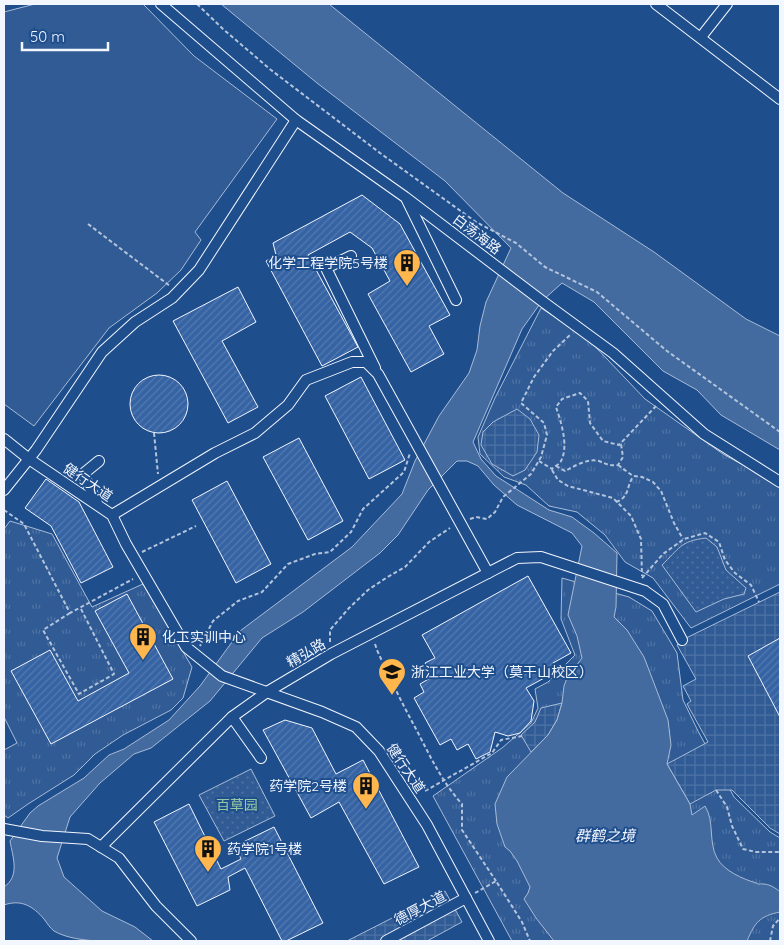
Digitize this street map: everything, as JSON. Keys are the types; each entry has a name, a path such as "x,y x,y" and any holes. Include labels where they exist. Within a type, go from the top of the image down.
{"street":[{"name":"白荡海路","path":"161,4 296,120 405,197 613,352 704,434 780,482"},
{"path":"656,4 780,99"},
{"path":"701,37 728,4"},
{"path":"4,490 29,459 102,352 135,322 172,298 199,270 296,120"},
{"path":"405,197 456,300"},
{"path":"351,256 326,268 378,374 488,573"},
{"path":"112,515 215,453 255,432 288,405 306,380 352,362 366,362 378,374"},
{"name":"健行大道","path":"4,439 29,459 112,515 133,557 186,646 200,658 222,676 322,712 356,727 380,751 427,825 489,941"},
{"path":"98,504 83,474 99,462"},
{"name":"精弘路","path":"101,847 232,717 267,692 331,654 517,558 541,557 645,592 663,604 682,640"},
{"path":"232,717 261,758"},
{"path":"7,829 42,836 88,839 119,858 156,906 191,941"},
{"name":"德厚大道","path":"386,941 466,898"}],"path":[{"path":"197,4 270,70 380,153 476,222 516,243 545,266 597,292 667,352 780,432"},
{"path":"88,224 178,292"},
{"path":"331,654 330,630 368,590 404,568 429,542 460,522 476,517 487,519 495,512 503,497 531,474 539,461 547,435 544,423 521,403 534,377 553,351 576,326"},
{"path":"552,469 561,462 564,449 561,422 556,407 562,400 580,394 588,401 590,423 603,441 619,445 663,398"},
{"path":"154,433 160,486"},
{"path":"200,658 213,621 238,601 262,592 288,564 315,554 330,552 351,532 363,509 404,472 414,439"},
{"path":"618,465 624,457 621,444"},
{"path":"539,461 552,469 558,480 568,486 606,496 616,502 631,516 641,539 642,576 639,590"},
{"path":"556,466 565,471 584,462 597,461 609,466 618,465 633,476 642,477 653,482 661,491 674,523 684,539"},
{"path":"616,502 623,499 629,491 633,476"},
{"path":"4,510 24,524 70,612"},
{"path":"133,557 196,526"},
{"path":"642,576 663,554 684,539 705,534 719,542 725,560 735,573 751,585 759,602"},
{"path":"80,607 114,674 79,694 43,630 70,612 143,573"},
{"path":"373,632 376,650 436,769 462,804 462,830 522,922 530,941"},
{"path":"425,791 492,753 501,740 522,736"},
{"path":"716,790 727,807 732,826 743,849 756,852 780,852"},
{"path":"466,898 496,881"},
{"path":"770,941 773,926 780,918"}],"green space":[{"path":"541,308 587,338 645,399 723,454 780,485 780,584 691,628 653,578 625,562 605,535 577,512 549,506 526,485 504,477 480,454 478,437 495,398"},
{"path":"10,521 52,534 92,607 143,584 192,667 183,698 171,710 123,735 95,754 74,775 8,818 4,815 4,750 17,743 4,717 4,529"},
{"path":"706,538 717,547 726,570 746,588 744,594 724,599 696,612 662,565 685,544 697,539"},
{"name":"群鹤之境","path":"562,578 629,597 652,611 677,653 683,700 734,797 770,832 780,838 780,941 512,941 433,796 502,748 531,723 538,708 535,689 548,682 575,655 561,619"},
{"name":"百草园","path":"251,769 275,816 224,841 199,795"}],"shaded area":[{"path":"35,4 143,4 194,56 277,119 195,232 201,240 181,270 157,293 109,328 34,426 4,404 4,12"},
{"path":"517,409 530,419 539,435 537,452 525,470 513,476 492,464 481,445 483,432 493,422"},
{"path":"780,592 780,834 770,828 732,790 716,790 690,804 667,764 708,742 687,704 691,701 683,686 696,679 677,645 682,640"},
{"path":"562,703 557,720 548,735 531,752 521,735 535,722 541,708"},
{"path":"445,891 462,922 427,941 347,941"}],"water":[{"path":"221,4 329,4 563,193 654,252 746,319 780,336 780,450 721,415 697,390 663,371 594,302 562,283 542,301 522,329 473,442 481,459 496,476 549,510 572,517 617,553 616,607 614,617 627,630 644,657 668,720 671,745 667,764 690,804 692,815 705,806 710,819 714,852 720,863 740,877 759,884 770,885 780,892 780,912 759,921 747,941 554,941 524,899 530,887 517,861 505,847 497,824 495,804 507,777 548,735 557,720 567,678 582,658 577,636 568,615 582,546 572,533 517,505 494,485 478,466 467,461 457,461 428,490 398,535 380,553 303,612 262,638 210,701 151,748 134,754 100,783 70,817 57,858 64,877 102,911 135,927 153,941 102,941 76,938 54,931 40,914 31,907 21,903 4,905 4,887 9,883 14,872 14,860 10,841 30,813 38,806 84,778 109,755 124,749 169,720 200,686 240,631 352,547 402,494 415,461 439,416 469,373 477,350 486,302 511,248 445,181 317,83"}],"building":[{"name":"化学工程学院5号楼","path":"362,195 400,224 450,315 429,326 444,354 411,372 368,294 390,281 372,248 350,232 308,255 358,347 322,366 266,261 276,255 273,243"},
{"path":"238,287 256,322 222,341 258,407 228,423 173,321"},
{"path":"153,375 165,375 175,379 184,388 188,410 180,425 165,433 153,433 143,429 134,420 130,410 130,398 134,388 143,379"},
{"path":"361,377 405,460 369,479 325,396"},
{"path":"299,438 343,521 308,540 263,457"},
{"path":"46,479 79,502 113,567 81,583 51,526 25,508"},
{"path":"227,481 271,564 236,583 192,500"},
{"path":"528,576 571,653 553,663 557,671 526,688 534,701 531,721 520,733 508,736 495,732 490,752 476,759 468,744 457,750 451,739 440,745 414,698 424,692 420,684 432,677 425,663 435,658 422,635"},
{"name":"化工实训中心","path":"127,594 173,679 51,744 11,671 50,650 78,701 129,673 95,611"},
{"path":"780,638 780,717 748,656"},
{"name":"药学院2号楼","path":"285,720 312,728 336,774 363,760 419,867 384,884 339,802 311,818 263,730"},
{"name":"药学院1号楼","path":"189,804 221,869 241,859 235,846 274,827 323,923 286,941 282,941 245,868 228,877 230,890 197,906 154,822"}],"place":[{"name":"化学工程学院5号楼","path":"407,287"},
{"name":"化工实训中心","path":"143,661"},
{"name":"浙江工业大学（莫干山校区）","path":"392,696"},
{"name":"药学院2号楼","path":"366,810"},
{"name":"药学院1号楼","path":"208,873"}]}
